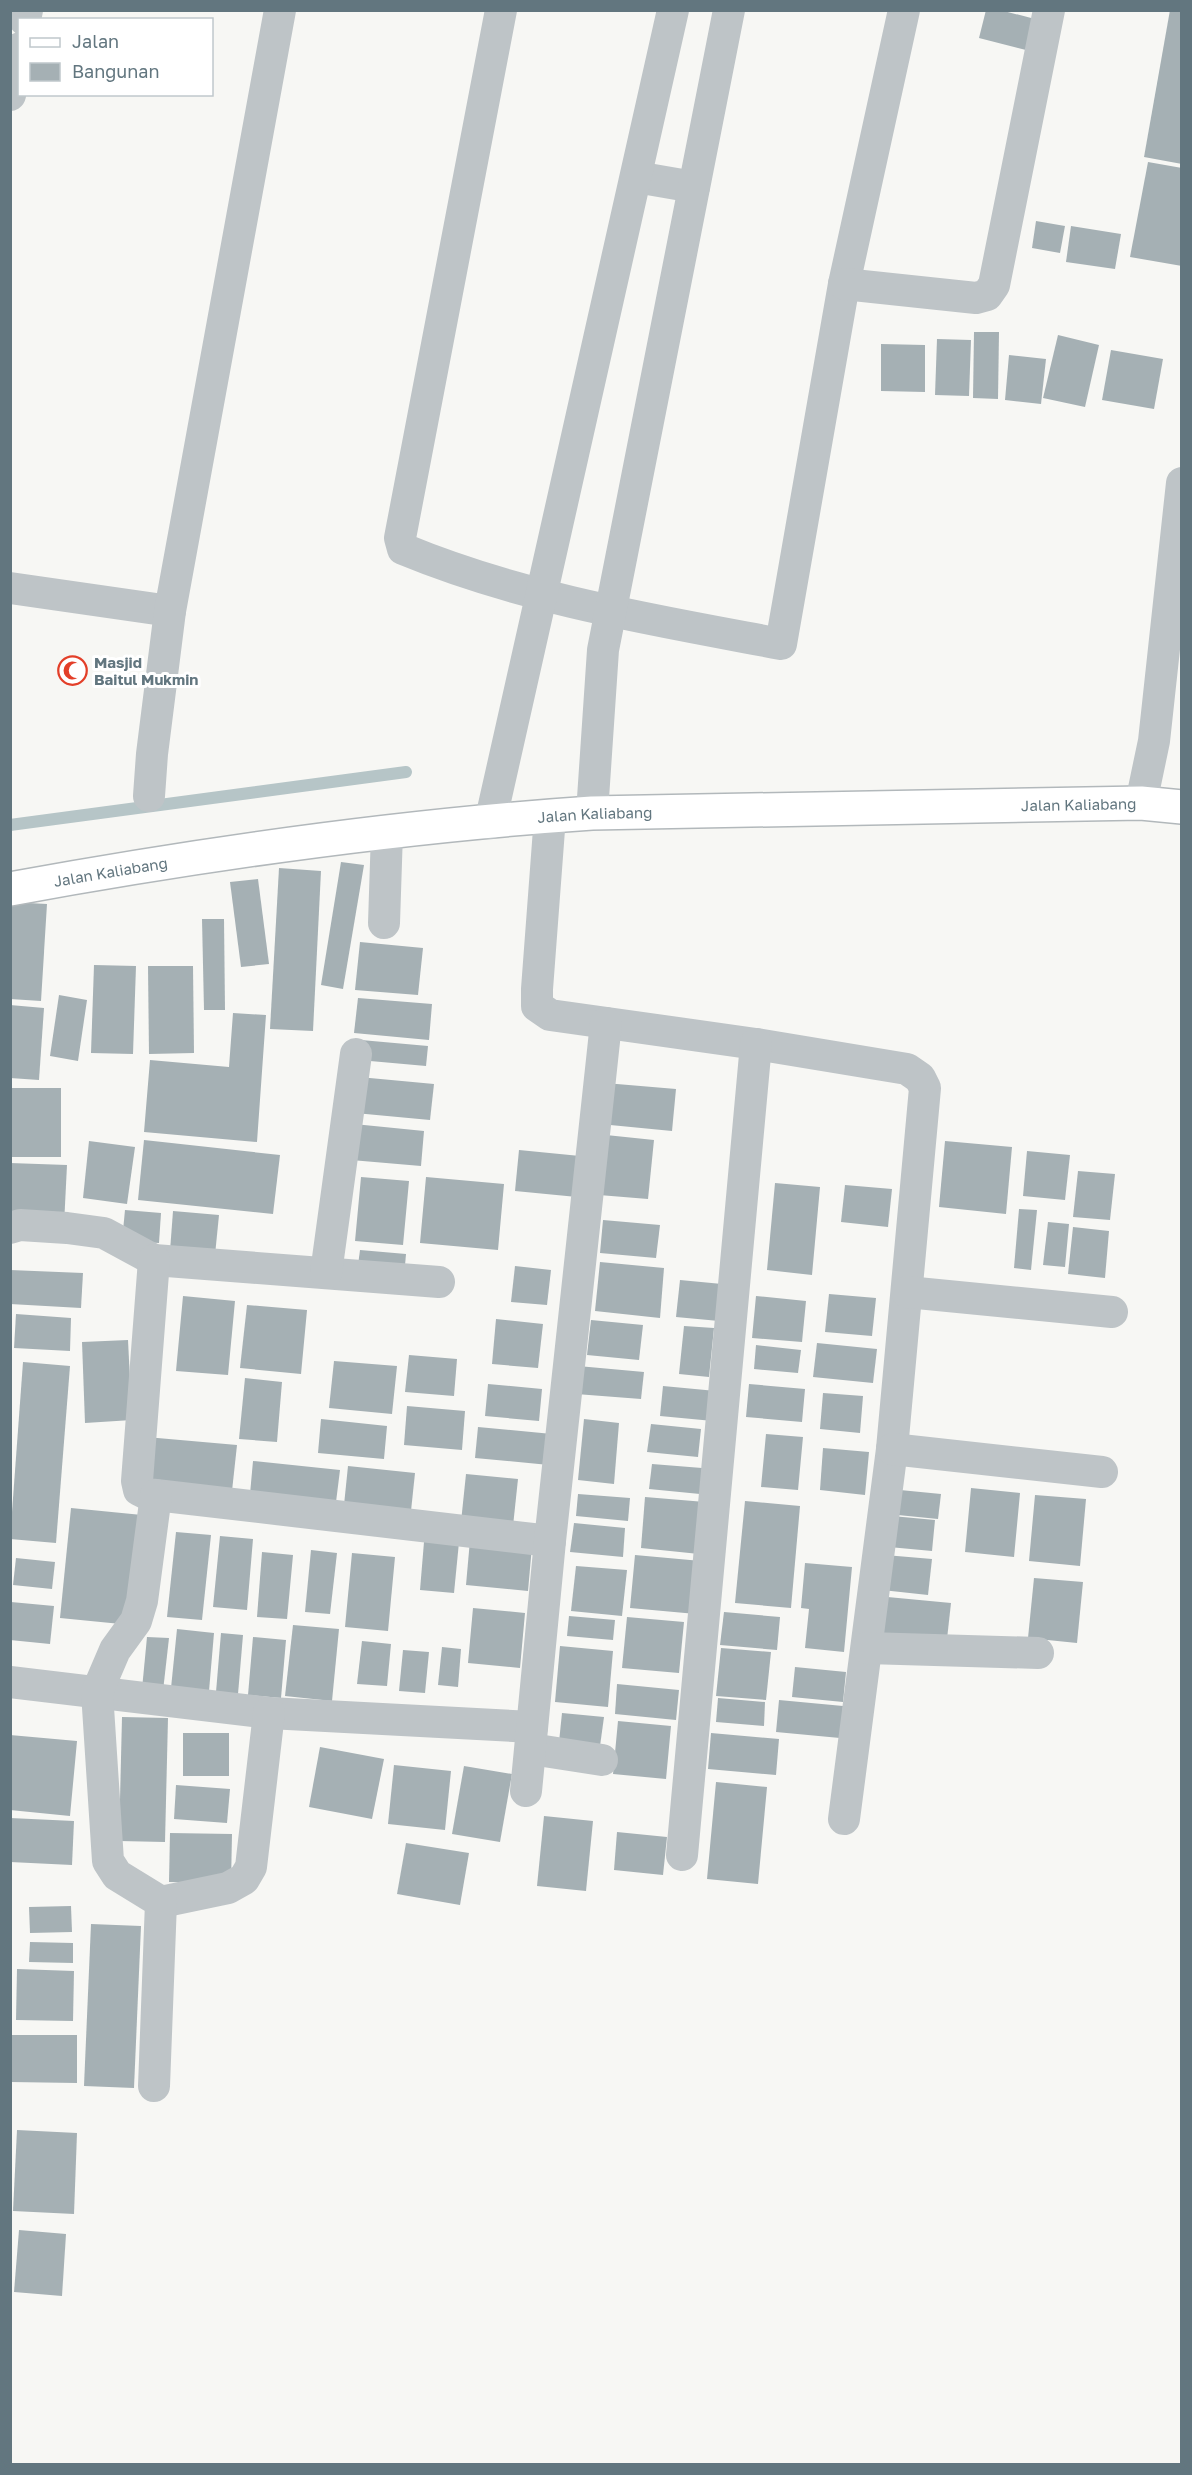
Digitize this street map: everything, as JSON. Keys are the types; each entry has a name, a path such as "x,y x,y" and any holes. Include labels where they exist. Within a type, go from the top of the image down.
{"main road":[{"name":"Jalan Kaliabang","path":"10,889 151,865 387,832 592,813 1141,803 1182,807"}],"street":[{"path":"149,796 170,611 280,10"},
{"path":"501,10 400,538 403,549 541,596 611,612 781,644 844,284 904,10"},
{"path":"490,823 673,10"},
{"path":"592,813 603,650 729,10"},
{"path":"844,284 976,298 987,296 994,285 1049,10"},
{"path":"10,95 18,57"},
{"path":"636,177 694,187"},
{"path":"1141,803 1154,741 1182,483"},
{"path":"10,588 170,611"},
{"path":"550,816 537,1006 550,1016 756,1044 907,1069 920,1078 925,1088 891,1449 844,1819"},
{"path":"384,923 387,832"},
{"path":"526,1791 550,1541 606,1023"},
{"path":"681,1855 756,1044"},
{"path":"326,1273 356,1054"},
{"path":"10,1228 20,1225 104,1233 154,1260 439,1281"},
{"path":"154,1260 137,1481 139,1490 156,1495 550,1541"},
{"path":"907,1292 1112,1312"},
{"path":"891,1449 1102,1472"},
{"path":"156,1495 139,1611 136,1621 115,1650 97,1692 108,1861 117,1875 161,1902 228,1888 244,1879 251,1867 269,1713"},
{"path":"867,1648 1038,1653"},
{"path":"10,1682 269,1713 532,1738 602,1760"},
{"path":"154,2086 161,1902"}],"building":[{"path":"986,10 1000,10 1035,19 1026,50 979,38"},
{"path":"1170,10 1182,10 1182,164 1144,157"},
{"path":"1148,162 1182,168 1182,266 1130,257"},
{"path":"1036,221 1065,226 1060,253 1032,248"},
{"path":"1071,226 1121,234 1115,269 1066,262"},
{"path":"974,332 999,332 998,399 973,398"},
{"path":"1058,335 1099,345 1085,407 1043,398"},
{"path":"937,339 971,340 969,396 935,395"},
{"path":"881,344 925,345 925,392 881,391"},
{"path":"1111,350 1163,359 1154,409 1102,400"},
{"path":"1009,355 1046,359 1041,404 1005,400"},
{"path":"341,862 364,865 343,989 321,985"},
{"path":"279,868 321,871 313,1031 270,1029"},
{"path":"258,879 269,964 241,967 230,882"},
{"path":"10,902 47,904 41,1001 10,999"},
{"path":"202,919 224,919 225,1010 204,1010"},
{"path":"360,942 423,948 418,995 355,990"},
{"path":"94,965 136,966 133,1054 91,1053"},
{"path":"148,966 193,966 194,1053 149,1054"},
{"path":"59,995 87,1000 78,1061 50,1056"},
{"path":"358,998 432,1004 429,1040 354,1033"},
{"path":"10,1005 44,1008 39,1080 10,1078"},
{"path":"233,1013 266,1015 257,1142 144,1132 150,1060 229,1067"},
{"path":"361,1040 428,1046 426,1066 359,1060"},
{"path":"359,1077 434,1084 430,1120 355,1113"},
{"path":"605,1083 676,1089 672,1131 600,1124"},
{"path":"12,1088 61,1088 61,1157 12,1157"},
{"path":"354,1124 424,1131 421,1166 351,1160"},
{"path":"606,1135 654,1140 648,1199 599,1195"},
{"path":"144,1140 280,1155 273,1214 138,1200"},
{"path":"89,1141 135,1147 127,1204 83,1198"},
{"path":"945,1141 1012,1147 1006,1214 939,1207"},
{"path":"519,1150 580,1156 577,1197 515,1191"},
{"path":"1027,1151 1070,1155 1065,1200 1023,1196"},
{"path":"10,1163 67,1165 64,1225 10,1222"},
{"path":"1078,1171 1115,1174 1110,1220 1073,1217"},
{"path":"361,1177 409,1181 403,1245 355,1241"},
{"path":"426,1177 504,1184 498,1250 420,1243"},
{"path":"775,1183 820,1187 812,1275 767,1270"},
{"path":"845,1185 892,1189 888,1227 841,1222"},
{"path":"1019,1209 1037,1210 1031,1270 1014,1268"},
{"path":"125,1210 161,1213 159,1243 122,1241"},
{"path":"173,1211 219,1215 215,1255 170,1251"},
{"path":"603,1220 660,1225 656,1258 600,1253"},
{"path":"1048,1222 1069,1224 1065,1267 1043,1265"},
{"path":"1073,1227 1109,1231 1105,1278 1068,1274"},
{"path":"360,1250 406,1254 404,1277 357,1273"},
{"path":"600,1262 664,1268 660,1318 595,1311"},
{"path":"515,1266 551,1270 547,1305 511,1302"},
{"path":"10,1270 83,1273 81,1308 10,1304"},
{"path":"680,1280 722,1284 719,1321 676,1317"},
{"path":"829,1294 876,1298 872,1336 825,1332"},
{"path":"183,1296 235,1301 228,1375 176,1371"},
{"path":"756,1296 806,1301 802,1342 752,1338"},
{"path":"247,1305 307,1310 301,1374 240,1368"},
{"path":"16,1314 71,1318 70,1351 14,1348"},
{"path":"496,1319 543,1324 538,1368 492,1364"},
{"path":"591,1320 643,1325 639,1360 587,1355"},
{"path":"684,1326 714,1328 709,1377 679,1374"},
{"path":"128,1340 132,1420 85,1423 82,1342"},
{"path":"817,1343 877,1349 873,1383 813,1377"},
{"path":"756,1345 801,1350 798,1373 754,1369"},
{"path":"409,1355 457,1359 454,1396 405,1392"},
{"path":"334,1361 397,1366 392,1414 329,1408"},
{"path":"23,1362 70,1366 56,1543 10,1539"},
{"path":"578,1366 644,1372 641,1399 576,1394"},
{"path":"245,1378 282,1382 277,1442 239,1439"},
{"path":"488,1384 542,1389 539,1421 485,1416"},
{"path":"749,1384 805,1389 802,1422 746,1417"},
{"path":"663,1386 716,1391 713,1421 660,1416"},
{"path":"823,1393 863,1396 860,1433 820,1429"},
{"path":"407,1406 465,1411 462,1450 404,1445"},
{"path":"321,1419 387,1426 384,1459 318,1453"},
{"path":"584,1419 619,1423 614,1484 578,1480"},
{"path":"651,1424 701,1429 698,1457 647,1452"},
{"path":"478,1427 552,1434 549,1465 475,1458"},
{"path":"766,1434 803,1437 798,1490 761,1487"},
{"path":"146,1437 237,1445 232,1491 141,1483"},
{"path":"823,1448 869,1452 865,1495 820,1490"},
{"path":"253,1461 340,1470 336,1502 250,1494"},
{"path":"652,1464 702,1468 700,1494 649,1489"},
{"path":"348,1466 415,1473 411,1511 344,1505"},
{"path":"466,1474 518,1479 513,1526 461,1522"},
{"path":"971,1488 1020,1493 1014,1557 965,1552"},
{"path":"900,1490 941,1494 938,1519 898,1515"},
{"path":"578,1494 630,1498 628,1521 576,1516"},
{"path":"1035,1495 1086,1499 1080,1566 1029,1561"},
{"path":"645,1497 705,1502 699,1554 641,1548"},
{"path":"745,1501 800,1506 791,1608 735,1603"},
{"path":"71,1508 142,1515 131,1625 60,1618"},
{"path":"892,1516 935,1520 932,1551 889,1547"},
{"path":"574,1523 625,1528 623,1557 570,1552"},
{"path":"425,1530 460,1532 454,1593 420,1590"},
{"path":"176,1532 211,1535 202,1620 167,1617"},
{"path":"220,1536 253,1539 247,1610 213,1607"},
{"path":"470,1540 532,1546 528,1591 466,1585"},
{"path":"311,1550 337,1553 330,1614 305,1612"},
{"path":"262,1552 293,1555 287,1619 257,1617"},
{"path":"352,1553 395,1557 388,1631 345,1627"},
{"path":"635,1555 701,1561 696,1614 630,1608"},
{"path":"885,1555 932,1559 928,1595 882,1590"},
{"path":"16,1558 55,1562 52,1589 13,1585"},
{"path":"805,1563 852,1567 844,1652 805,1648 809,1609 801,1608"},
{"path":"576,1566 627,1570 622,1616 571,1611"},
{"path":"1034,1578 1083,1582 1077,1643 1028,1638"},
{"path":"877,1596 951,1603 947,1639 874,1632"},
{"path":"11,1602 54,1606 50,1644 10,1640"},
{"path":"473,1608 525,1613 520,1668 468,1663"},
{"path":"724,1612 780,1617 777,1650 720,1645"},
{"path":"569,1616 615,1620 613,1640 567,1636"},
{"path":"627,1617 684,1622 679,1673 622,1668"},
{"path":"293,1625 339,1629 332,1701 285,1696"},
{"path":"177,1629 214,1633 209,1691 171,1688"},
{"path":"221,1633 243,1635 238,1694 216,1692"},
{"path":"147,1637 169,1638 163,1691 142,1689"},
{"path":"253,1637 286,1640 281,1698 248,1695"},
{"path":"362,1641 391,1644 387,1686 357,1684"},
{"path":"560,1646 613,1651 608,1707 555,1702"},
{"path":"442,1647 461,1649 458,1687 438,1685"},
{"path":"721,1648 771,1652 766,1700 716,1696"},
{"path":"403,1650 429,1652 425,1693 399,1691"},
{"path":"795,1667 846,1672 843,1702 792,1697"},
{"path":"617,1684 679,1690 676,1720 615,1714"},
{"path":"718,1698 765,1702 764,1726 716,1722"},
{"path":"779,1700 843,1706 840,1738 776,1732"},
{"path":"562,1713 604,1717 600,1746 559,1742"},
{"path":"122,1717 168,1718 165,1842 119,1841"},
{"path":"618,1721 671,1726 666,1779 613,1774"},
{"path":"183,1733 229,1733 229,1776 183,1776"},
{"path":"711,1733 779,1739 776,1775 708,1769"},
{"path":"10,1735 77,1741 70,1816 10,1810"},
{"path":"320,1747 384,1759 372,1819 309,1807"},
{"path":"394,1765 451,1771 445,1830 388,1824"},
{"path":"464,1766 512,1774 500,1842 452,1834"},
{"path":"716,1782 767,1787 758,1884 707,1879"},
{"path":"176,1785 230,1789 227,1823 174,1819"},
{"path":"544,1816 593,1821 586,1891 537,1886"},
{"path":"10,1818 74,1821 72,1865 10,1862"},
{"path":"617,1832 667,1837 663,1875 614,1870"},
{"path":"170,1833 232,1834 231,1883 169,1882"},
{"path":"406,1843 469,1853 460,1905 397,1894"},
{"path":"71,1906 72,1932 30,1933 29,1907"},
{"path":"91,1924 141,1926 134,2088 84,2086"},
{"path":"30,1942 73,1943 73,1963 29,1962"},
{"path":"17,1969 74,1971 73,2021 16,2020"},
{"path":"10,2035 77,2035 77,2083 10,2082"},
{"path":"17,2130 77,2133 74,2214 13,2211"},
{"path":"19,2230 66,2234 62,2296 14,2292"}],"waterway":[{"path":"10,825 406,772"}],"place":[{"name":"Masjid Baitul Mukmin","path":"73,671"}]}
